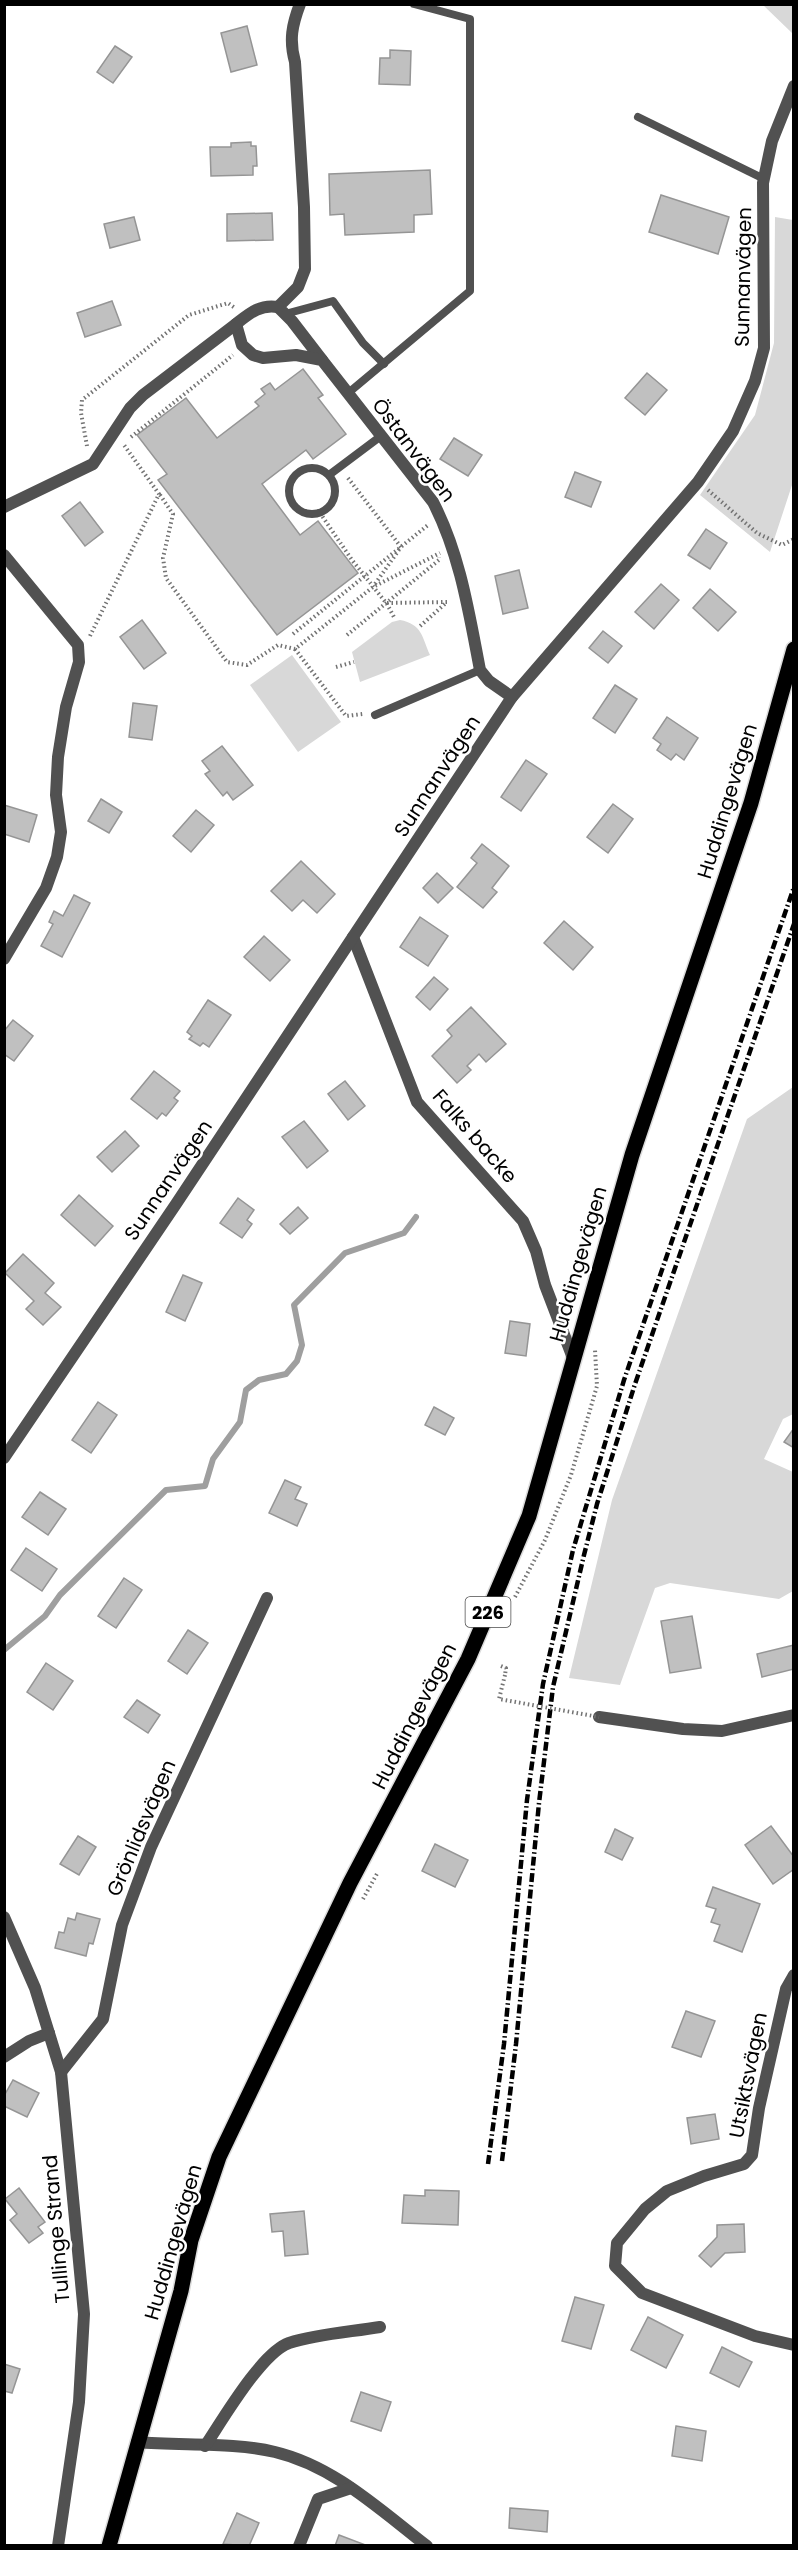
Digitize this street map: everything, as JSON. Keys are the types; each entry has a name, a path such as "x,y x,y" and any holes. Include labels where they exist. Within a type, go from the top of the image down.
{"main road":[{"name":"Huddingevägen","path":"109,2546 181,2291 194,2232 219,2157 350,1883 468,1659 500,1587 540,1483 573,1358 632,1155 751,803 794,649"}],"street":[{"path":"4,507 93,464 130,408 143,394 258,308 267,305 281,310 297,287 304,269 304,207 297,84 290,34 300,4"},
{"name":"Sunnanvägen","path":"4,1458 512,698 698,482 733,431 755,381 765,348 764,179 772,141 794,86"},
{"name":"Östanvägen","path":"281,310 433,502 463,582 480,670"},
{"path":"236,324 242,345 253,355 263,358 296,355 322,360"},
{"path":"4,555 78,645 79,662 66,707 58,757 56,795 61,832 57,857 46,888 4,958"},
{"path":"480,670 489,681 512,698"},
{"name":"Falks backe","path":"353,937 417,1102 523,1221 536,1251 545,1285 573,1358"},
{"name":"Grönlidsvägen","path":"61,2072 103,2019 122,1925 151,1847 267,1598"},
{"path":"599,1717 682,1729 722,1731 794,1715"},
{"name":"Tullinge Strand","path":"4,1917 35,1988 61,2072 84,2314 79,2402 58,2546"},
{"name":"Utsiktsvägen","path":"794,1975 786,1989 759,2108 752,2155 744,2164 704,2176 667,2191 645,2209 616,2243 615,2266 642,2293 754,2336 794,2345"},
{"path":"4,2057 28,2041 49,2033"},
{"path":"205,2446 271,2353 287,2344 380,2327"},
{"path":"137,2442 276,2452 335,2477 427,2546"},
{"path":"299,2546 318,2499 351,2488"}],"lane":[{"path":"347,394 470,291 470,19 414,4"},
{"path":"638,117 764,179"},
{"path":"281,310 333,302 363,343 384,364"},
{"path":"329,476 381,436"},
{"path":"308,468 316,468 329,476 335,489 332,504 320,513 305,514 293,505 288,490 294,475 308,468"},
{"path":"375,715 480,670"}],"path":[{"path":"93,464 83,423 82,400 189,315 228,303 248,315"},
{"path":"78,645 90,637 159,494 123,444 227,361 242,345"},
{"path":"340,468 401,547"},
{"path":"698,482 757,533 782,545 794,539"},
{"path":"160,495 173,514 163,558 166,578 227,662 247,665 278,645 295,648 346,716 361,714"},
{"path":"320,513 387,603 395,619"},
{"path":"293,634 440,516"},
{"path":"373,587 401,547"},
{"path":"295,648 373,587 451,547"},
{"path":"347,635 439,560 438,554"},
{"path":"387,603 447,602 418,628"},
{"path":"336,667 354,662"},
{"path":"501,1666 506,1668 499,1699 599,1717"}],"shaded area":[{"path":"763,5 793,5 792,33"},
{"path":"775,217 793,220 793,482 770,552 700,495 755,415 774,343"},
{"path":"400,620 417,628 430,655 360,682 352,652 392,622"},
{"path":"292,655 341,722 298,752 250,685"},
{"path":"793,1087 793,1414 783,1419 764,1459 793,1472 793,1591 779,1599 670,1583 655,1588 620,1685 569,1678 612,1500 747,1119"}],"building":[{"path":"247,26 257,65 231,72 221,33"},
{"path":"115,46 132,57 113,83 97,72"},
{"path":"390,50 411,51 410,85 379,84 380,58 390,58"},
{"path":"251,142 251,146 256,146 257,166 253,166 253,175 211,176 210,147 231,147 231,143"},
{"path":"430,170 432,214 414,215 414,232 345,235 344,214 330,215 329,174"},
{"path":"661,195 729,217 718,254 649,232"},
{"path":"272,213 273,240 227,241 227,214"},
{"path":"134,217 140,240 110,248 104,224"},
{"path":"112,301 121,325 85,337 77,313"},
{"path":"303,369 323,395 318,398 346,434 313,459 306,450 262,484 300,535 318,521 358,573 277,635 158,480 167,474 137,435 186,398 217,438 259,406 255,402 265,394 261,389 270,383 275,390"},
{"path":"647,373 667,390 645,415 625,398"},
{"path":"454,438 482,455 468,476 440,459"},
{"path":"575,472 601,482 591,507 565,497"},
{"path":"80,502 103,532 85,546 62,516"},
{"path":"706,529 727,543 710,569 688,555"},
{"path":"519,570 528,608 503,614 495,576"},
{"path":"661,584 679,600 654,629 635,612"},
{"path":"710,589 736,612 718,631 693,608"},
{"path":"142,620 166,653 144,669 120,637"},
{"path":"603,631 622,646 608,663 589,648"},
{"path":"615,685 637,699 615,733 593,718"},
{"path":"133,703 157,706 152,740 129,737"},
{"path":"667,717 698,738 684,760 676,754 671,760 657,750 661,744 653,738"},
{"path":"222,746 253,785 233,800 227,792 223,796 205,774 210,771 202,761"},
{"path":"526,760 547,774 521,811 501,797"},
{"path":"101,799 122,812 109,833 88,821"},
{"path":"613,804 633,819 608,853 587,837"},
{"path":"4,805 37,815 29,842 4,834"},
{"path":"196,810 214,825 191,852 173,836"},
{"path":"482,844 509,866 492,888 497,892 483,908 457,887 477,863 471,858"},
{"path":"301,861 335,894 317,913 303,900 292,911 271,891"},
{"path":"437,873 453,888 438,903 423,888"},
{"path":"74,895 90,903 62,957 41,946 53,924 49,922 54,911 63,916"},
{"path":"420,917 448,936 428,966 400,947"},
{"path":"564,921 593,947 573,970 544,943"},
{"path":"264,936 290,960 270,981 244,957"},
{"path":"434,977 448,989 430,1010 416,997"},
{"path":"208,1000 231,1015 209,1047 203,1043 200,1046 189,1039 192,1036 187,1032"},
{"path":"471,1007 506,1044 486,1062 479,1054 467,1066 471,1070 457,1083 432,1056 452,1036 447,1030"},
{"path":"13,1020 33,1036 14,1061 4,1054 4,1031"},
{"path":"154,1071 180,1091 174,1098 178,1101 166,1116 162,1113 157,1119 131,1099"},
{"path":"345,1081 365,1106 348,1120 328,1094"},
{"path":"304,1121 328,1151 307,1168 282,1137"},
{"path":"125,1131 139,1146 112,1172 97,1157"},
{"path":"79,1195 113,1226 95,1246 61,1215"},
{"path":"238,1198 254,1210 247,1220 252,1224 242,1238 220,1223"},
{"path":"298,1207 308,1218 290,1234 280,1224"},
{"path":"23,1254 54,1283 45,1293 61,1307 43,1325 26,1309 34,1301 5,1273"},
{"path":"183,1275 202,1283 185,1321 166,1312"},
{"path":"510,1321 530,1324 526,1356 505,1353"},
{"path":"98,1402 117,1415 91,1453 72,1440"},
{"path":"434,1407 454,1418 445,1435 425,1425"},
{"path":"794,1428 794,1448 784,1442"},
{"path":"285,1480 301,1487 295,1499 307,1504 297,1526 269,1513"},
{"path":"40,1492 66,1509 48,1535 22,1517"},
{"path":"26,1548 57,1569 42,1591 11,1570"},
{"path":"124,1578 142,1590 116,1628 98,1616"},
{"path":"692,1616 701,1668 670,1673 661,1621"},
{"path":"188,1630 208,1643 187,1674 168,1661"},
{"path":"794,1645 794,1669 762,1677 757,1654"},
{"path":"46,1663 73,1681 53,1710 27,1692"},
{"path":"137,1700 160,1715 148,1733 124,1717"},
{"path":"771,1826 794,1857 794,1869 773,1884 745,1845"},
{"path":"615,1829 633,1838 622,1860 605,1852"},
{"path":"78,1836 96,1847 79,1875 60,1864"},
{"path":"435,1844 468,1860 455,1887 422,1871"},
{"path":"713,1887 760,1904 742,1952 714,1941 720,1925 711,1922 716,1909 706,1906"},
{"path":"77,1913 100,1919 93,1944 89,1943 86,1956 55,1948 59,1932 64,1933 68,1918 75,1920"},
{"path":"686,2011 715,2021 701,2057 672,2047"},
{"path":"13,2080 39,2093 27,2117 4,2106 4,2096"},
{"path":"715,2114 719,2139 691,2144 687,2118"},
{"path":"19,2188 45,2222 38,2227 43,2233 29,2243 10,2220 17,2214 5,2199"},
{"path":"425,2190 459,2191 458,2225 402,2223 404,2195 425,2196"},
{"path":"304,2211 308,2254 285,2256 283,2231 272,2232 270,2214"},
{"path":"744,2224 745,2252 725,2253 711,2267 699,2256 717,2237 717,2225"},
{"path":"575,2297 604,2305 591,2349 562,2341"},
{"path":"648,2317 683,2335 666,2368 631,2350"},
{"path":"722,2347 752,2362 739,2387 710,2373"},
{"path":"4,2364 20,2369 12,2393 4,2391"},
{"path":"361,2392 391,2402 381,2431 351,2421"},
{"path":"676,2426 706,2431 702,2461 672,2456"},
{"path":"510,2508 548,2511 547,2532 509,2528"},
{"path":"237,2513 259,2523 249,2546 223,2544"},
{"path":"339,2535 368,2546 335,2546"}],"waterway":[{"path":"4,1650 45,1616 60,1595 166,1490 205,1486 213,1459 240,1422 246,1390 259,1380 286,1374 297,1361 302,1345 294,1305 345,1253 404,1233 416,1217"}],"railway":[{"path":"488,2164 504,2044 527,1800 543,1684 573,1550 624,1380 794,887"},
{"path":"502,2161 553,1687 584,1555 597,1504 635,1384 794,924"}]}
